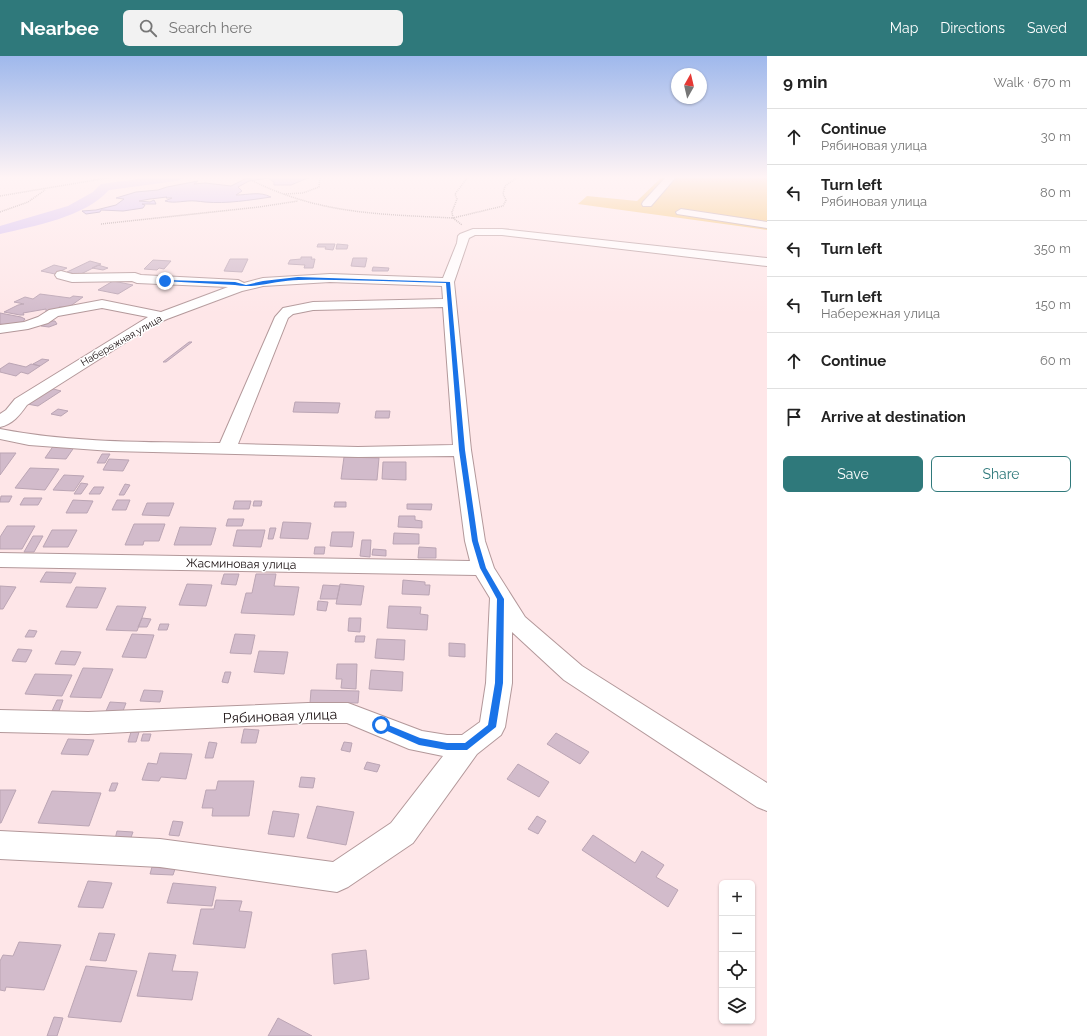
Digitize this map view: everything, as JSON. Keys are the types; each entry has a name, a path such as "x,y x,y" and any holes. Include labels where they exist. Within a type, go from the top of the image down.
{"street":[{"path":"752,223 767,225"},
{"path":"767,262 502,232 474,232 464,236 448,282 462,450 475,541 483,568 501,599 517,623 573,673 767,798"},
{"path":"61,275 85,278 135,277 137,279 235,284 246,286"},
{"name":"Набережная улица","path":"0,422 7,410 145,324 162,316 246,286 263,282 298,279 448,282"},
{"path":"227,448 282,317 288,312 313,306 450,303"},
{"path":"0,329 21,327 48,318 54,313 102,304 162,316"},
{"path":"0,434 29,440 111,446 358,452 462,450"},
{"name":"Жасминовая улица","path":"0,560 483,568"},
{"path":"0,845 160,853 337,877 402,833 467,746 492,727 499,683 501,599"},
{"name":"Рябиновая улица","path":"0,721 88,723 308,713 348,714 381,725 419,741 447,746 467,746"}],"path":[{"path":"101,224 113,223"}],"shaded area":[{"path":"714,223 767,223 767,230"}],"building":[{"path":"318,244 335,244 333,250 325,249 326,247 317,247"},
{"path":"337,244 348,245 347,249 336,249"},
{"path":"301,257 312,257 311,259 315,259 313,268 304,268 305,265 288,264 290,260 301,259"},
{"path":"353,258 367,258 365,267 351,266"},
{"path":"230,259 248,259 242,272 224,271"},
{"path":"153,260 171,261 164,269 144,269"},
{"path":"90,261 101,264 79,275 67,272"},
{"path":"54,265 67,268 55,274 41,271"},
{"path":"98,265 108,268 103,270 92,268"},
{"path":"373,267 389,268 388,271 372,271"},
{"path":"113,281 133,285 118,294 98,290"},
{"path":"40,294 70,298 73,296 83,297 69,307 59,307 60,311 46,313 46,309 23,313 24,315 4,312 18,305 24,304 14,302 25,297 33,299"},
{"path":"0,313 25,319 22,323 7,325 0,324"},
{"path":"48,321 55,321 57,324 49,327 41,326"},
{"path":"189,342 192,342 166,362 163,362"},
{"path":"42,359 49,360 40,366 33,364"},
{"path":"9,363 26,367 31,364 40,366 28,374 21,372 16,376 0,372 0,369"},
{"path":"50,388 61,391 38,406 27,404"},
{"path":"295,402 340,403 338,413 293,412"},
{"path":"58,409 68,411 61,416 51,414"},
{"path":"376,411 390,411 389,418 375,418"},
{"path":"54,445 75,446 66,459 45,458"},
{"path":"0,453 16,453 0,475"},
{"path":"102,454 110,454 105,463 97,463"},
{"path":"344,457 379,458 377,480 341,479"},
{"path":"109,459 129,460 123,471 103,470"},
{"path":"383,462 406,462 406,480 382,479"},
{"path":"30,468 59,469 45,490 15,488"},
{"path":"64,475 84,476 74,491 53,490"},
{"path":"81,483 88,484 81,494 74,494"},
{"path":"125,484 130,485 124,495 119,495"},
{"path":"94,487 104,487 100,494 89,494"},
{"path":"1,496 12,496 9,502 0,502"},
{"path":"24,498 42,498 38,505 20,505"},
{"path":"73,500 93,501 87,513 66,513"},
{"path":"117,500 130,500 126,510 112,510"},
{"path":"235,501 251,501 249,509 233,509"},
{"path":"254,501 262,501 261,506 253,506"},
{"path":"335,502 346,502 346,507 334,507"},
{"path":"147,503 174,503 169,516 142,515"},
{"path":"407,504 432,504 431,510 407,509"},
{"path":"399,516 415,516 415,520 422,521 422,528 398,527"},
{"path":"228,519 244,519 242,526 226,526"},
{"path":"283,522 311,523 308,539 280,538"},
{"path":"134,524 165,524 159,541 144,541 143,545 125,545"},
{"path":"7,526 35,526 22,549 0,549 0,537"},
{"path":"180,527 216,528 211,545 174,545"},
{"path":"270,528 276,528 273,539 268,539"},
{"path":"52,530 77,530 68,547 43,547"},
{"path":"237,530 265,530 261,547 233,546"},
{"path":"332,532 354,532 352,547 330,546"},
{"path":"394,533 419,534 419,544 393,544"},
{"path":"33,536 43,536 34,552 24,552"},
{"path":"362,540 371,540 370,557 360,556"},
{"path":"315,547 325,547 324,554 314,554"},
{"path":"419,547 436,548 436,558 418,558"},
{"path":"373,549 386,550 386,556 372,555"},
{"path":"46,572 76,573 71,583 40,582"},
{"path":"224,574 239,574 236,585 221,584"},
{"path":"256,574 276,574 274,586 299,587 294,615 241,613 246,593 252,593"},
{"path":"403,580 425,582 425,585 430,585 429,595 402,594"},
{"path":"187,584 212,585 206,606 179,605"},
{"path":"340,584 364,586 361,605 336,604"},
{"path":"323,585 340,586 337,599 320,599"},
{"path":"0,586 16,587 3,609 0,609"},
{"path":"76,587 106,588 97,608 66,607"},
{"path":"318,601 328,602 326,611 317,610"},
{"path":"117,606 146,607 137,631 106,630"},
{"path":"389,606 421,607 420,614 428,615 427,630 387,628"},
{"path":"142,618 151,619 147,627 138,627"},
{"path":"349,618 361,618 360,632 348,631"},
{"path":"160,624 169,624 167,630 158,630"},
{"path":"29,630 37,631 34,637 25,637"},
{"path":"132,634 154,635 146,658 122,657"},
{"path":"235,634 255,635 251,654 230,653"},
{"path":"356,636 365,636 364,642 355,642"},
{"path":"377,639 405,640 404,660 375,658"},
{"path":"449,643 465,644 465,657 449,656"},
{"path":"18,649 32,650 26,662 12,661"},
{"path":"61,651 81,652 75,665 55,664"},
{"path":"259,651 288,652 284,674 254,672"},
{"path":"337,664 357,664 356,689 341,688 342,679 336,679"},
{"path":"83,668 113,669 101,698 70,697"},
{"path":"371,670 403,672 402,691 369,689"},
{"path":"225,672 231,672 228,683 222,682"},
{"path":"35,674 72,675 62,696 25,694"},
{"path":"144,690 163,691 160,702 140,701"},
{"path":"311,690 359,691 358,703 310,703"},
{"path":"57,700 63,700 59,711 52,711"},
{"path":"110,702 126,703 123,711 106,711"},
{"path":"244,729 259,730 256,743 241,743"},
{"path":"131,732 139,732 136,742 128,742"},
{"path":"556,733 589,752 580,764 547,744"},
{"path":"143,734 151,734 149,741 141,741"},
{"path":"68,739 94,740 88,755 61,754"},
{"path":"209,742 217,743 213,758 205,758"},
{"path":"344,742 352,743 350,752 341,750"},
{"path":"160,753 192,754 186,779 161,777 159,781 142,780 148,763 157,764"},
{"path":"367,762 380,765 377,772 364,769"},
{"path":"518,764 549,782 539,797 507,779"},
{"path":"301,777 315,778 313,788 299,787"},
{"path":"218,781 254,781 249,816 212,816 213,808 202,808 206,790 216,790"},
{"path":"112,783 118,783 115,791 109,791"},
{"path":"0,790 16,790 1,823 0,823"},
{"path":"52,791 101,793 89,826 38,823"},
{"path":"317,806 354,812 346,845 307,838"},
{"path":"273,811 299,814 294,837 268,834"},
{"path":"537,816 546,821 538,834 528,829"},
{"path":"173,821 183,822 179,836 169,835"},
{"path":"117,831 133,832 130,840 115,839"},
{"path":"593,835 635,863 642,851 664,865 656,877 678,890 668,907 582,850"},
{"path":"152,867 175,869 173,875 150,874"},
{"path":"88,881 112,883 103,908 78,907"},
{"path":"173,883 216,887 212,906 167,903"},
{"path":"216,900 242,901 239,911 252,912 245,948 193,944 201,909 214,909"},
{"path":"99,933 115,934 106,961 90,960"},
{"path":"19,942 61,945 44,990 6,987 5,991 0,990 0,961 3,955 13,956"},
{"path":"366,950 369,979 334,984 332,954"},
{"path":"149,953 176,955 172,971 198,972 192,1000 137,996"},
{"path":"86,966 137,971 121,1022 68,1017"},
{"path":"54,1017 63,1018 57,1036 47,1036"},
{"path":"278,1018 312,1036 268,1036"}],"waterway":[{"path":"0,230 27,223"}],"route":[{"path":"165,281 235,284 246,286 263,282 330,278 448,282 455,382 462,450 475,541 483,568 501,599 499,683 492,727 467,746 447,746 419,741 381,725"}]}
